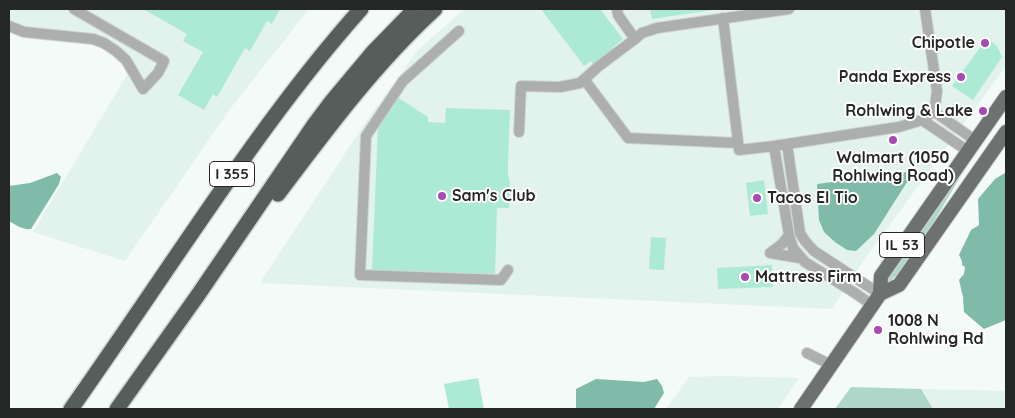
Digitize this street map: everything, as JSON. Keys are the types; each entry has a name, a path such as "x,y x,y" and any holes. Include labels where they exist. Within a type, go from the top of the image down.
{"highway":[{"name":"I 355","path":"71,409 241,161 294,90 361,9"},
{"name":"I 355","path":"118,409 332,100 373,52 415,9"},
{"path":"198,295 275,199 358,89 435,9"}],"main road":[{"name":"IL 53","path":"876,300 881,276 1006,97"},
{"name":"IL 53","path":"801,409 876,300 898,285 1006,132"}],"lane":[{"path":"9,26 24,32 93,39 104,44 126,60 143,89 158,73 164,61 74,9"},
{"path":"609,9 618,12 635,39"},
{"path":"519,132 521,86 560,87 580,83 642,33 657,28 789,9"},
{"path":"723,18 739,150 899,127 922,120 929,115 935,106 937,91 925,9"},
{"path":"459,31 403,81 366,136 360,274 501,280 508,270"},
{"path":"584,79 628,138 738,142"},
{"path":"932,110 972,146"},
{"path":"922,120 972,146"},
{"path":"787,144 800,233 814,251 876,300"},
{"path":"774,146 788,235 792,248 805,262 855,293 876,300"},
{"path":"788,235 782,244 770,252 800,258"},
{"path":"807,353 831,365"}],"shaded area":[{"path":"9,9 309,9 230,109 125,261 33,232 133,65 112,45 24,29 9,23"},
{"path":"464,9 1006,9 1006,66 861,264 832,309 260,283 363,126 417,51"},
{"path":"976,150 915,254 887,284 886,277"},
{"path":"914,171 874,234 856,251 847,250 824,232 819,220 817,184"},
{"path":"57,173 61,177 59,184 31,229 22,228 9,221 9,186 30,183"},
{"path":"1005,173 1006,320 984,329 964,312 959,280 964,274 965,267 962,265 959,255 971,230 979,225 978,199 995,179"},
{"path":"689,377 799,378 778,409 666,409"},
{"path":"596,379 644,382 657,379 664,393 654,409 576,409 576,389"},
{"path":"851,387 921,389 933,409 835,409"},
{"path":"921,389 1006,391 1006,409 933,409"}],"building":[{"path":"143,9 280,9 272,24 267,21 250,51 245,48 217,97 213,94 204,110 178,95 203,52 183,41 187,34"},
{"path":"541,9 600,9 623,39 612,48 614,51 594,66 591,61 584,66"},
{"path":"650,9 713,9 713,10 652,19"},
{"path":"987,38 997,46 1002,57 973,100 952,86"},
{"name":"Sam's Club","path":"397,97 428,117 428,122 445,123 446,108 510,110 509,208 497,208 495,274 372,270 378,127"},
{"name":"Tacos El Tio","path":"764,180 768,214 750,216 746,183"},
{"path":"651,237 666,238 664,270 649,269"},
{"name":"Mattress Firm","path":"772,265 773,287 718,289 717,268"},
{"path":"478,378 484,409 449,409 444,384"}],"place":[{"name":"Chipotle","path":"985,43"},
{"name":"Panda Express","path":"961,77"},
{"name":"Rohlwing & Lake","path":"983,111"},
{"name":"Walmart (1050 Rohlwing Road)","path":"893,140"},
{"name":"Sam's Club","path":"442,196"},
{"name":"Tacos El Tio","path":"757,198"},
{"name":"Mattress Firm","path":"745,277"},
{"name":"1008 N Rohlwing Rd","path":"878,330"}]}
